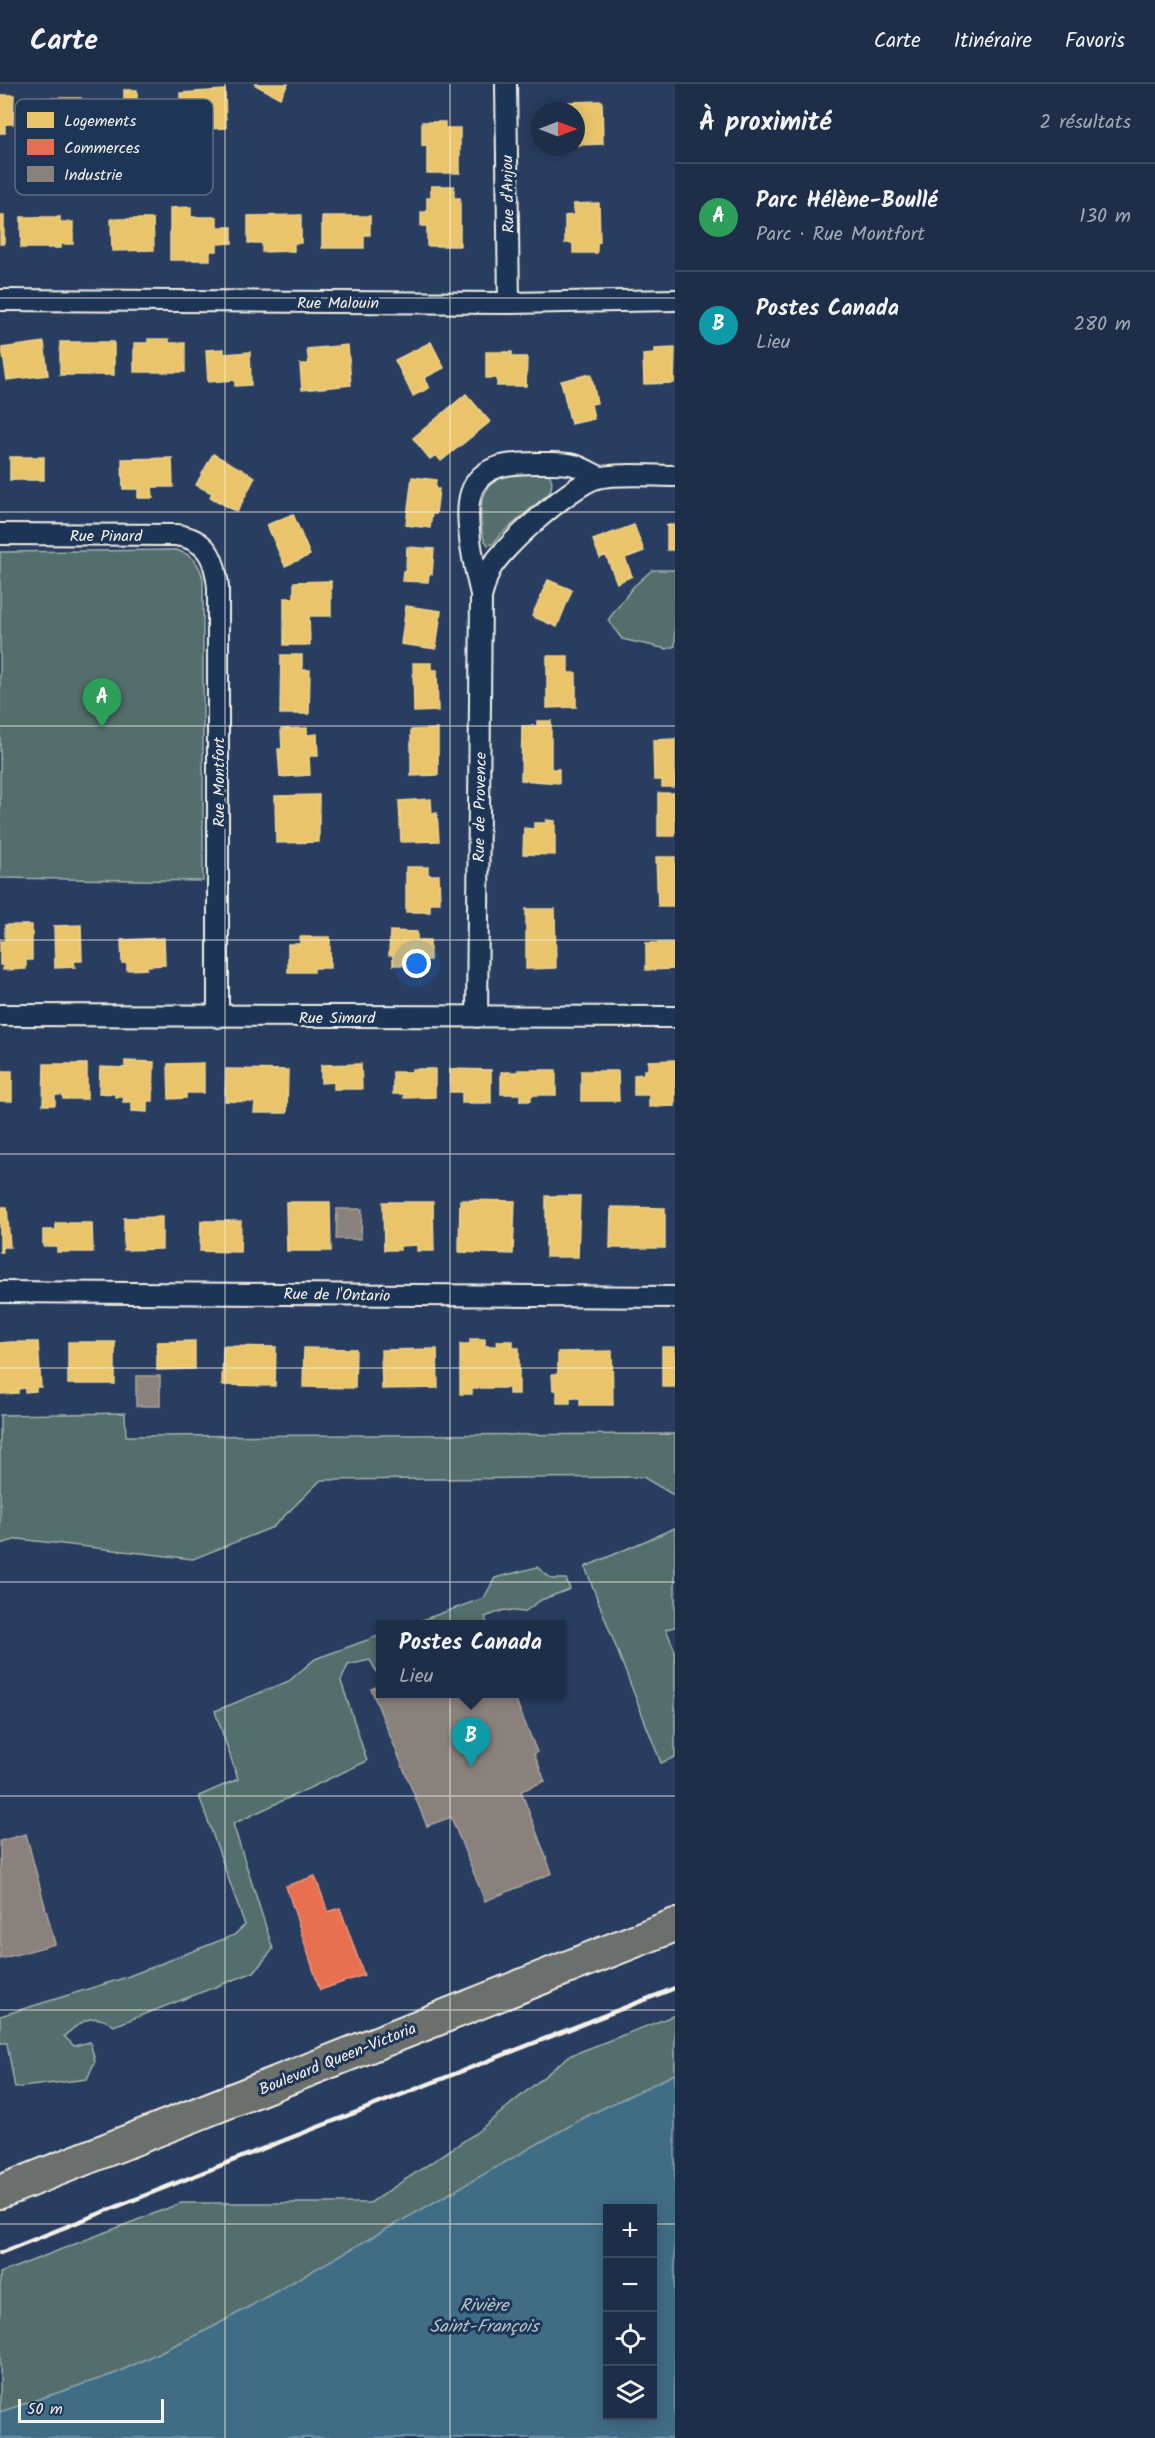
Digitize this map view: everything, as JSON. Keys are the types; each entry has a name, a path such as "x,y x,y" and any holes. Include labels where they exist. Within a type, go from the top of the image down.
{"main road":[{"name":"Boulevard Queen-Victoria","path":"0,2192 675,1925"}],"street":[{"name":"Rue d'Anjou","path":"506,84 509,303"},
{"name":"Rue Malouin","path":"0,300 509,303 675,300"},
{"name":"Rue de Provence","path":"477,1017 481,597 470,538 470,495 476,483 484,475 497,466 513,463 563,463 600,477"},
{"name":"Rue de Provence","path":"481,597 490,570 515,541 574,489 600,477 675,476"},
{"name":"Rue Pinard","path":"0,534 176,535 188,536 200,542 206,549"},
{"name":"Rue Montfort","path":"206,549 213,559 218,586 218,1017"},
{"name":"Rue Simard","path":"0,1015 675,1017"},
{"name":"Rue de l'Ontario","path":"0,1292 675,1297"}],"green space":[{"path":"545,470 552,480 550,492 500,535 493,544 488,545 482,533 481,504 491,485 509,475"},
{"path":"176,550 187,554 194,560 203,578 203,881 0,878 0,552"},
{"path":"652,570 675,570 675,646 667,649 622,639 608,620 633,587"},
{"path":"125,1413 126,1436 675,1434 675,1496 643,1477 321,1480 273,1527 193,1559 18,1539 0,1544 0,1415"},
{"path":"675,1528 675,1627 666,1629 675,1651 675,1757 661,1763 585,1567"},
{"path":"537,1567 552,1579 566,1579 570,1589 541,1600 524,1612 504,1610 485,1617 486,1620 422,1620 484,1598 495,1578"},
{"path":"376,1637 376,1671 370,1660 348,1665 341,1681 367,1761 233,1824 273,1949 254,1972 114,2026 107,2021 93,2018 82,2022 64,2036 74,2046 90,2042 95,2061 87,2079 15,2088 7,2043 0,2043 0,2016 124,1978 234,1935 245,1925 199,1796 238,1779 215,1711 289,1681 315,1659"},
{"path":"675,2015 675,2074 589,2115 213,2327 114,2374 0,2412 0,2273 181,2203 370,2203 476,2133 569,2056"}],"water":[{"name":"Rivière Saint-François","path":"675,2074 675,2438 0,2438 0,2412 114,2374 213,2327 589,2115"}],"building: Logements":[{"path":"254,84 288,84 280,98"},
{"path":"124,90 137,90 137,99 124,99"},
{"path":"225,90 226,128 213,128 213,99 180,99 180,93"},
{"path":"0,95 14,95 13,124 5,124 5,133 0,133"},
{"path":"28,98 81,98 81,99"},
{"path":"602,101 603,144 585,145 585,102 569,102"},
{"path":"422,122 445,122 445,128 460,128 460,173 427,173 427,146 422,146"},
{"path":"431,186 454,186 454,198 460,198 460,246 427,246 427,226 421,226 421,212 427,212 427,198 431,198"},
{"path":"599,203 600,242 597,243 597,253 573,253 573,243 565,243 565,216 574,215 573,204"},
{"path":"191,207 191,217 217,217 217,227 232,227 232,243 217,244 217,251 210,251 210,260 170,260 170,208"},
{"path":"0,215 4,215 4,244 0,244"},
{"path":"301,215 301,243 294,243 294,251 262,252 262,243 248,243 248,216"},
{"path":"322,216 370,216 370,235 364,235 364,248 322,248"},
{"path":"21,217 60,217 60,222 73,222 73,244 61,244 61,248 21,248"},
{"path":"111,219 153,219 154,250 112,251"},
{"path":"148,339 169,339 169,343 185,343 185,372 134,372 134,343 148,343"},
{"path":"44,342 48,375 7,380 2,348"},
{"path":"60,342 114,342 114,375 60,375"},
{"path":"431,342 444,368 424,378 429,388 413,396 395,360"},
{"path":"348,345 351,385 302,390 300,364 309,364 307,349"},
{"path":"675,348 674,383 644,384 643,355 655,354 655,349"},
{"path":"224,349 224,354 250,352 251,385 235,386 235,380 208,382 206,350"},
{"path":"486,352 512,352 512,357 527,357 526,386 497,386 497,378 486,378"},
{"path":"591,374 597,403 591,404 594,419 571,424 561,381"},
{"path":"466,394 490,422 441,461 436,455 430,459 413,438"},
{"path":"213,454 255,477 237,512 210,497 212,493 196,485"},
{"path":"10,457 44,457 44,480 10,480"},
{"path":"172,458 173,487 152,487 153,498 138,498 138,489 123,489 122,459"},
{"path":"412,477 436,480 435,489 439,489 436,514 432,514 430,528 406,525"},
{"path":"293,514 310,555 285,566 267,525"},
{"path":"634,525 644,551 625,558 632,576 617,583 606,555 600,558 593,540"},
{"path":"667,525 675,525 675,550 667,550"},
{"path":"407,547 434,549 432,574 429,574 428,582 402,581 403,571 406,571"},
{"path":"548,580 572,590 557,627 532,616"},
{"path":"331,581 331,616 309,616 310,645 284,645 284,598 294,598 294,582"},
{"path":"406,606 441,611 436,649 401,644"},
{"path":"281,655 302,655 302,670 310,670 309,714 280,714"},
{"path":"547,656 568,656 568,673 576,673 576,707 547,708"},
{"path":"413,663 431,663 431,670 437,670 438,711 414,712"},
{"path":"537,721 551,721 551,769 559,769 559,783 521,780 522,726 537,726"},
{"path":"307,728 307,735 317,734 318,756 309,756 310,775 280,777 278,749 282,749 281,729"},
{"path":"438,729 438,775 411,776 411,730"},
{"path":"675,739 675,787 662,787 662,780 654,780 653,740"},
{"path":"658,793 675,793 675,836 658,836"},
{"path":"319,795 319,842 276,843 275,796"},
{"path":"431,799 432,814 437,813 439,841 401,842 399,801"},
{"path":"546,820 555,821 555,855 523,854 524,828 534,829 534,823 546,823"},
{"path":"656,857 675,857 675,906 658,906"},
{"path":"406,867 428,867 428,875 439,875 440,903 430,903 430,912 406,912"},
{"path":"526,909 555,909 556,968 526,969"},
{"path":"5,925 32,925 32,960 26,960 26,969 3,970 3,965 0,965 0,941 5,941"},
{"path":"81,925 82,961 74,961 75,967 55,968 54,926"},
{"path":"390,931 417,932 417,940 430,940 430,960 416,960 416,965 393,965 393,955 389,955"},
{"path":"300,937 330,937 330,968 314,968 314,972 288,972 288,944 300,944"},
{"path":"164,938 165,965 127,970 127,963 122,963 121,940"},
{"path":"646,943 675,943 675,969 646,970"},
{"path":"675,1060 675,1106 649,1107 649,1095 634,1095 634,1075 644,1074 644,1070 648,1070 648,1061"},
{"path":"125,1061 154,1062 153,1101 147,1101 147,1112 132,1111 132,1102 123,1102 124,1097 99,1093 100,1067 125,1068"},
{"path":"204,1063 204,1093 186,1093 186,1098 169,1099 168,1064"},
{"path":"44,1064 87,1064 87,1099 63,1099 63,1095 55,1095 55,1105 43,1105"},
{"path":"361,1064 362,1089 334,1089 334,1082 321,1083 321,1065"},
{"path":"0,1065 2,1071 12,1071 12,1101 0,1101"},
{"path":"226,1069 288,1070 287,1113 254,1113 255,1102 225,1101"},
{"path":"412,1069 435,1069 435,1097 404,1098 404,1094 393,1094 393,1072 412,1072"},
{"path":"450,1069 491,1070 491,1103 462,1103 462,1092 450,1092"},
{"path":"518,1070 556,1070 556,1095 531,1095 531,1101 520,1101 520,1094 501,1094 501,1072 518,1072"},
{"path":"581,1071 618,1071 619,1101 581,1101"},
{"path":"546,1196 580,1196 578,1257 546,1257"},
{"path":"460,1200 515,1201 513,1254 459,1252"},
{"path":"286,1202 330,1202 331,1251 287,1251"},
{"path":"383,1202 433,1202 434,1251 417,1251 417,1245 400,1246 400,1250 384,1250"},
{"path":"0,1207 7,1207 10,1247 2,1247 3,1252 0,1252"},
{"path":"611,1207 665,1208 665,1248 610,1248"},
{"path":"162,1217 162,1249 124,1250 124,1218"},
{"path":"201,1221 241,1221 240,1252 200,1251"},
{"path":"56,1223 92,1223 93,1252 57,1252 57,1246 43,1246 43,1230 56,1230"},
{"path":"470,1339 485,1339 485,1346 497,1346 497,1341 513,1341 513,1348 519,1348 519,1394 509,1394 509,1388 472,1388 472,1394 460,1394 460,1344 470,1344"},
{"path":"195,1341 195,1369 157,1370 157,1342"},
{"path":"38,1342 41,1387 36,1387 36,1391 25,1392 25,1388 18,1389 18,1393 0,1394 0,1343"},
{"path":"68,1342 115,1342 115,1384 68,1384"},
{"path":"223,1346 276,1347 275,1386 222,1385"},
{"path":"662,1347 675,1347 675,1387 662,1387"},
{"path":"304,1348 356,1349 355,1388 303,1387"},
{"path":"437,1349 438,1388 382,1389 381,1350"},
{"path":"612,1351 613,1405 580,1405 580,1398 570,1398 570,1403 557,1403 557,1390 553,1390 552,1374 558,1374 558,1352"}],"building: Commerces":[{"path":"315,1876 328,1912 340,1908 364,1975 320,1990 286,1886"}],"building: Industrie":[{"path":"337,1209 362,1209 361,1239 336,1239"},
{"path":"136,1376 160,1376 160,1406 136,1406"},
{"path":"376,1687 376,1698 515,1698 537,1752 534,1754 545,1781 521,1791 552,1873 485,1901 451,1817 427,1826 371,1689"},
{"path":"26,1834 55,1944 0,1959 0,1841"}],"railway":[{"path":"0,2253 675,1988"}],"place":[{"name":"Parc Hélène-Boullé","path":"102,728"},
{"name":"Postes Canada","path":"471,1767"}]}
